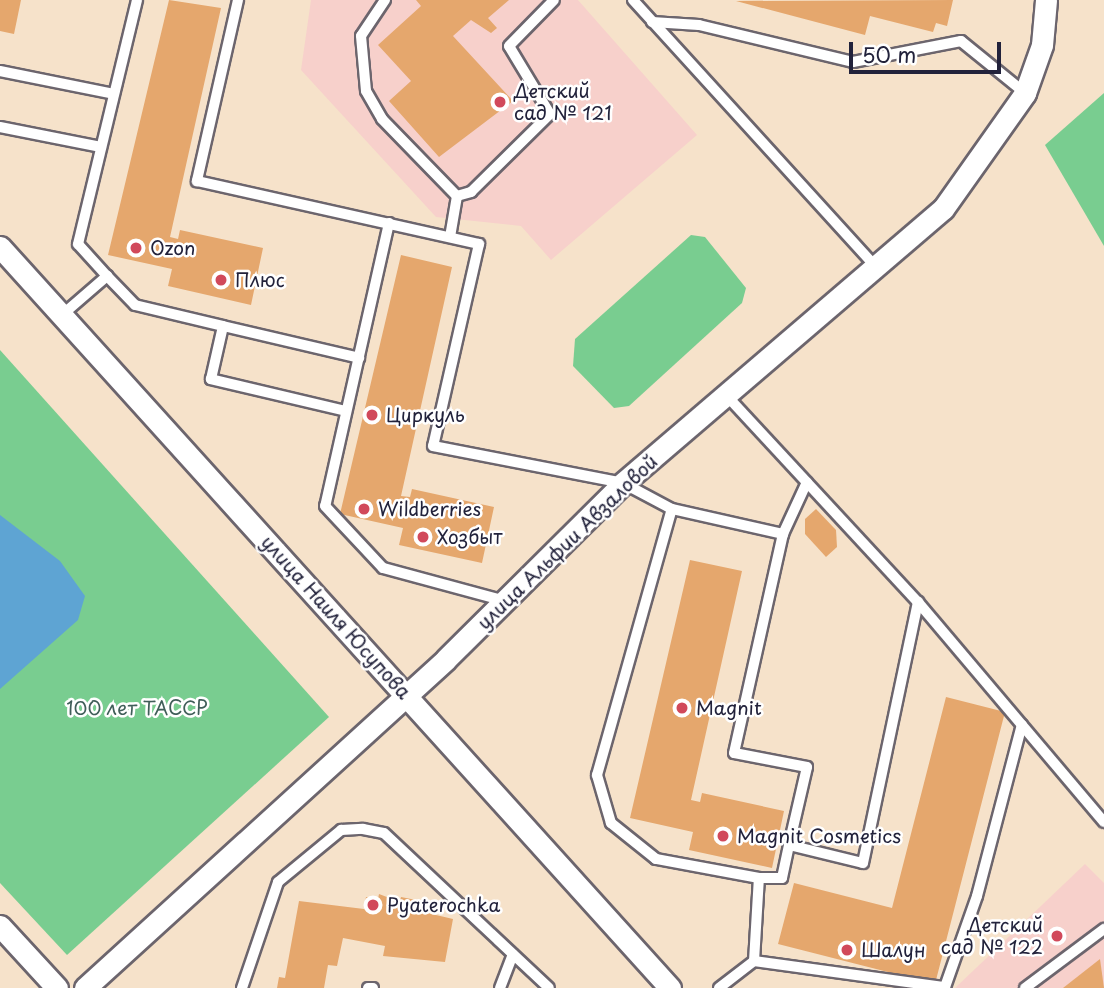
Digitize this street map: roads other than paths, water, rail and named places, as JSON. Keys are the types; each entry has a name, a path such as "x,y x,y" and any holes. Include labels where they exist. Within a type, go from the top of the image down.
{"street":[{"name":"улица Альфии Авзаловой","path":"85,988 406,695 623,483 943,209 1025,93 1042,45 1046,0"},
{"name":"улица Наиля Юсупова","path":"0,247 670,988"},
{"path":"0,926 57,988"}],"lane":[{"path":"137,0 78,244 135,305 359,358"},
{"path":"237,0 197,181 479,244 433,446 623,483 672,509 783,534"},
{"path":"384,0 360,36 366,91 382,119 457,196"},
{"path":"457,196 471,192 545,123 548,103 512,60 509,46 554,0"},
{"path":"633,0 877,268"},
{"path":"652,22 699,25 853,62 961,41 1025,93"},
{"path":"0,72 114,94"},
{"path":"0,127 101,147"},
{"path":"450,237 457,196"},
{"path":"389,223 325,506 383,568 505,601"},
{"path":"62,315 107,276"},
{"path":"223,326 211,379 346,411"},
{"path":"727,396 918,602 1104,822"},
{"path":"672,509 597,775 611,823 656,859 759,878 782,878 807,767 734,753 783,534 807,482"},
{"path":"789,845 863,863 918,602"},
{"path":"719,988 754,961 945,988 977,896 1022,725"},
{"path":"242,988 278,882 341,830 384,833 549,988"},
{"path":"754,961 759,878"},
{"path":"1025,988 1104,929"},
{"path":"500,988 513,954"}],"water":[{"path":"0,515 60,561 85,596 78,620 0,689"}],"place":[{"name":"Детский сад № 121","path":"500,102"},
{"name":"Ozon","path":"136,248"},
{"name":"Плюс","path":"221,280"},
{"name":"Циркуль","path":"372,415"},
{"name":"Wildberries","path":"364,509"},
{"name":"Хозбыт","path":"423,537"},
{"name":"Magnit","path":"682,708"},
{"name":"Magnit Cosmetics","path":"723,836"},
{"name":"Pyaterochka","path":"373,905"},
{"name":"Детский сад № 122","path":"1057,936"},
{"name":"Шалун","path":"847,950"}],"park label":[{"name":"100 лет ТАССР","path":"137,708"}]}
